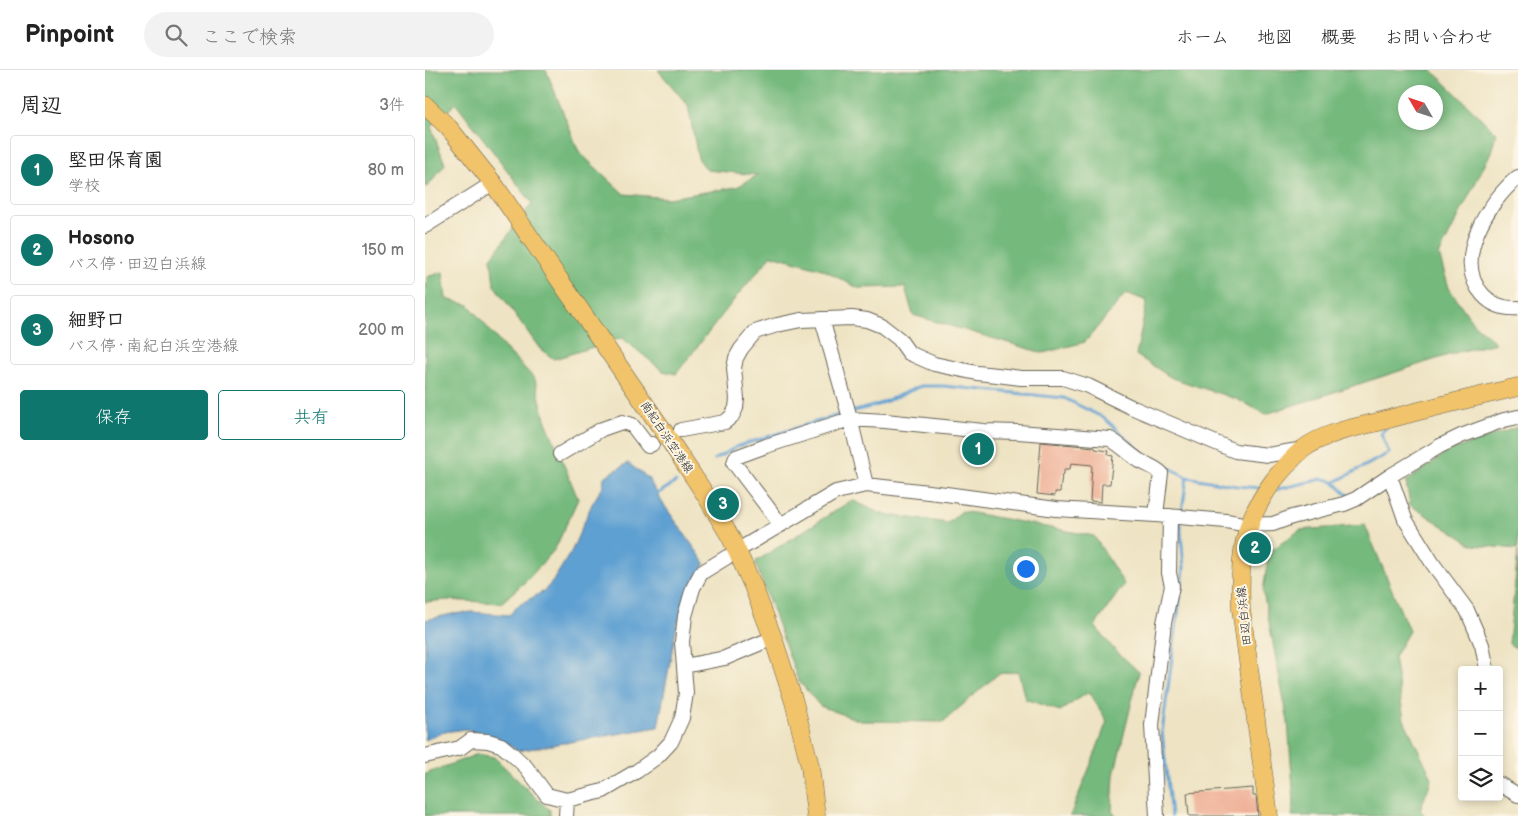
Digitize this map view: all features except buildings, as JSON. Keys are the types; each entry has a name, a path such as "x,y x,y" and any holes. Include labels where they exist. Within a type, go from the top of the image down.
{"main road":[{"name":"南紀白浜空港線","path":"425,105 470,152 493,183 662,429 731,538 753,586 773,638 794,702 810,766 816,816"},
{"name":"田辺白浜線","path":"1269,816 1241,609 1240,575 1243,549 1249,525 1264,493 1284,466 1304,449 1324,438 1354,428 1518,387"}],"street":[{"path":"1518,177 1495,201 1481,224 1472,247 1471,267 1476,286 1485,297 1496,305 1508,309 1518,308"},
{"path":"425,226 493,183"},
{"path":"681,430 725,422 732,416 736,408 737,399 734,368 736,358 755,332 801,320 852,318 867,320 882,326 899,339 909,353 920,359 946,367 977,373 1021,378 1063,378 1088,386 1131,407 1235,451 1267,455 1304,449"},
{"path":"822,319 849,415 866,485"},
{"path":"781,525 734,463 736,456 849,415 885,421 983,431 1110,439 1119,443 1139,460 1156,468 1161,473 1156,515"},
{"path":"745,546 836,492 866,485 1056,509 1156,515 1226,521 1249,525 1273,524 1357,499 1390,476 1441,446 1461,436 1504,420 1518,417"},
{"path":"560,454 602,429 622,422 632,426 648,446 652,444"},
{"path":"1390,476 1405,520 1433,564 1467,610 1482,646 1486,666"},
{"path":"1157,816 1152,725 1164,623 1172,586 1169,573 1177,517"},
{"path":"425,756 460,748 471,740 488,741 501,745 525,767 547,795 567,800 603,791 637,771 658,756 671,742 682,718 686,693 682,642 685,616 693,588 701,573 727,557"},
{"path":"684,666 725,658 773,638"},
{"path":"1503,786 1518,795"},
{"path":"566,816 567,800"}],"green space":[{"path":"425,70 546,70 579,152 624,194 668,198 737,187 758,175 707,170 698,158 688,105 658,70 1432,70 1496,133 1491,152 1439,255 1449,288 1473,323 1496,343 1458,352 1266,414 1236,399 1172,378 1136,355 1147,301 1126,293 1085,342 1043,353 913,315 905,287 858,288 822,269 772,255 676,374 663,371 622,338 554,359 540,349 494,285 491,258 532,203 456,103 431,127 445,164 429,185 425,187"},
{"path":"443,272 446,299 469,305 500,343 535,379 545,419 578,499 555,549 529,578 501,603 446,600 425,602 425,298 427,277"},
{"path":"1518,427 1518,549 1473,545 1410,505 1406,482 1449,451"},
{"path":"852,500 882,514 948,523 962,511 1094,536 1124,584 1095,626 1112,647 1139,672 1114,775 1112,812 1117,816 1070,816 1107,721 1089,692 1060,711 1025,699 1018,671 998,674 943,722 861,721 820,706 798,680 755,562"},
{"path":"1365,525 1409,631 1394,657 1404,720 1432,778 1420,810 1426,816 1292,816 1294,802 1288,722 1263,591 1269,552 1300,530"},
{"path":"1518,551 1518,649 1509,644"},
{"path":"478,754 494,757 550,810 550,816 425,816 425,774"}],"water":[{"path":"628,463 648,478 662,502 705,563 677,624 658,727 517,751 507,743 466,729 444,732 425,740 425,620 472,612 509,615 519,605 544,591 553,581 572,550 592,504 603,486 604,477"}],"waterway":[{"path":"851,412 877,405 921,386 943,386 1064,398 1104,418 1145,455 1187,477 1182,512"},
{"path":"715,459 738,446 845,413"},
{"path":"1335,482 1389,453 1381,433 1386,428"},
{"path":"1187,477 1260,488"},
{"path":"1274,490 1327,479 1349,496"},
{"path":"657,494 676,482"},
{"path":"1171,816 1162,732 1184,569 1180,521"}],"place":[{"name":"堅田保育園","path":"978,449"},
{"name":"細野口","path":"723,504"},
{"name":"Hosono","path":"1255,548"}]}
